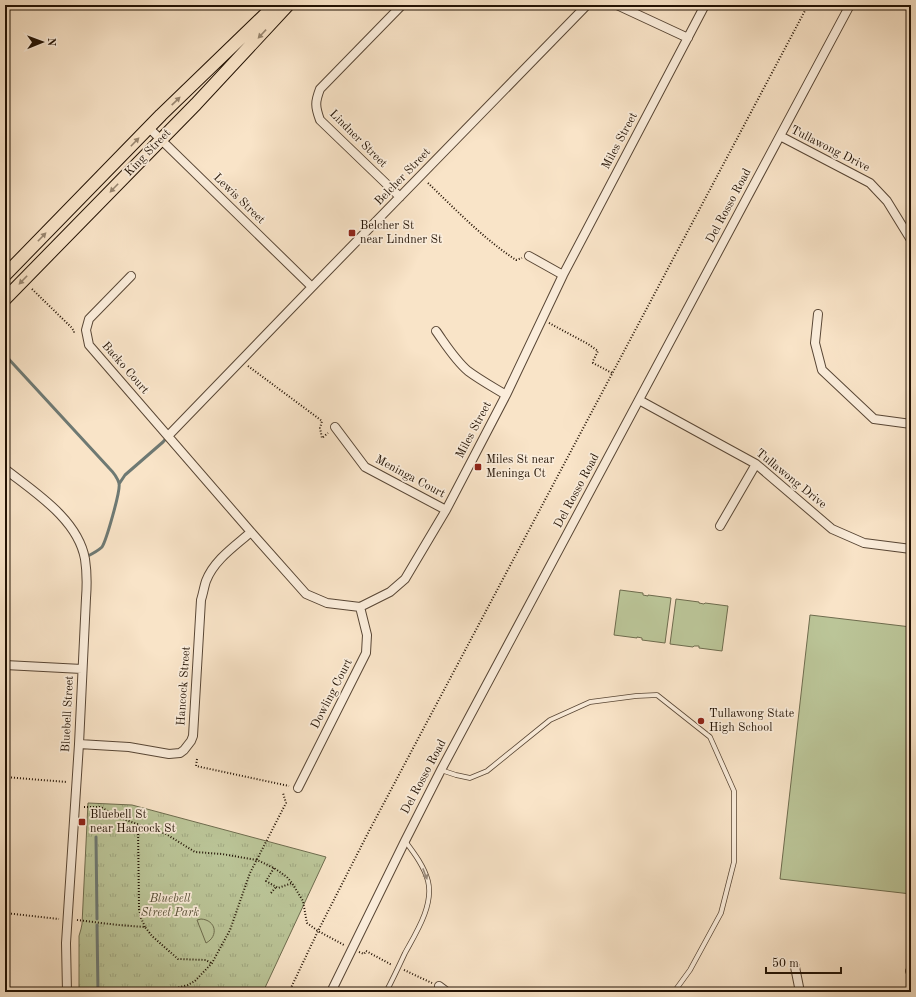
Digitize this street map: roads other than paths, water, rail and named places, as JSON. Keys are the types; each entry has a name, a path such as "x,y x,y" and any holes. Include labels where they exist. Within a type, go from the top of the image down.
{"main road":[{"name":"King Street","path":"5,275 149,128 275,5"},
{"name":"King Street","path":"5,299 161,140 288,5"}],"street":[{"name":"Lindner Street","path":"400,197 320,120 316,109 316,98 320,89 402,5"},
{"name":"Belcher Street","path":"168,436 587,5"},
{"path":"617,5 688,38"},
{"name":"Miles Street","path":"360,607 390,592 405,579 446,510 506,395 563,274 705,5"},
{"name":"Del Rosso Road","path":"331,992 441,770 850,5"},
{"name":"Lewis Street","path":"149,128 312,287"},
{"name":"Tullawong Drive","path":"780,136 870,183 887,201 911,240"},
{"path":"530,256 563,274"},
{"name":"Backo Court","path":"131,276 89,319 86,330 89,345 168,436"},
{"path":"818,314 815,343 822,370 874,419 911,424"},
{"path":"436,331 452,354 467,370 483,382 506,395"},
{"name":"Tullawong Drive","path":"639,400 756,464 832,529 864,543 911,549"},
{"name":"Meninga Court","path":"335,427 365,467 446,510"},
{"path":"168,436 306,594 327,603 360,607"},
{"path":"720,526 756,464"},
{"name":"Bluebell Street","path":"5,470 50,504 64,519 73,531 80,545 84,557 87,579 79,744 66,943 67,992"},
{"name":"Hancock Street","path":"79,744 129,747 169,754 180,753 188,746 193,736 202,600 204,590 209,576 218,561 251,532"},
{"name":"Dowling Court","path":"298,788 366,653 368,636 360,607"},
{"path":"5,665 82,669"},
{"path":"795,967 800,992"},
{"path":"439,986 447,992"}],"lane":[{"path":"441,770 470,778 487,771 550,720 590,702 636,696 656,695 710,736 734,791 734,862 721,914 690,970 674,992"},
{"path":"386,992 420,925 429,896 428,882 423,868 405,841"}],"waterway":[{"path":"5,355 115,475 119,483 116,505 104,543 102,547 86,557"},
{"path":"119,484 125,475 168,436"},
{"path":"96,837 97,919"},
{"path":"97,925 98,992"}],"place":[{"name":"Belcher St near Lindner St","path":"352,233"},
{"name":"Miles St near Meninga Ct","path":"478,467"},
{"name":"Tullawong State High School","path":"701,721"},
{"name":"Bluebell St near Hancock St","path":"82,822"}],"park label":[{"name":"Bluebell Street Park","path":"170,906"}]}
